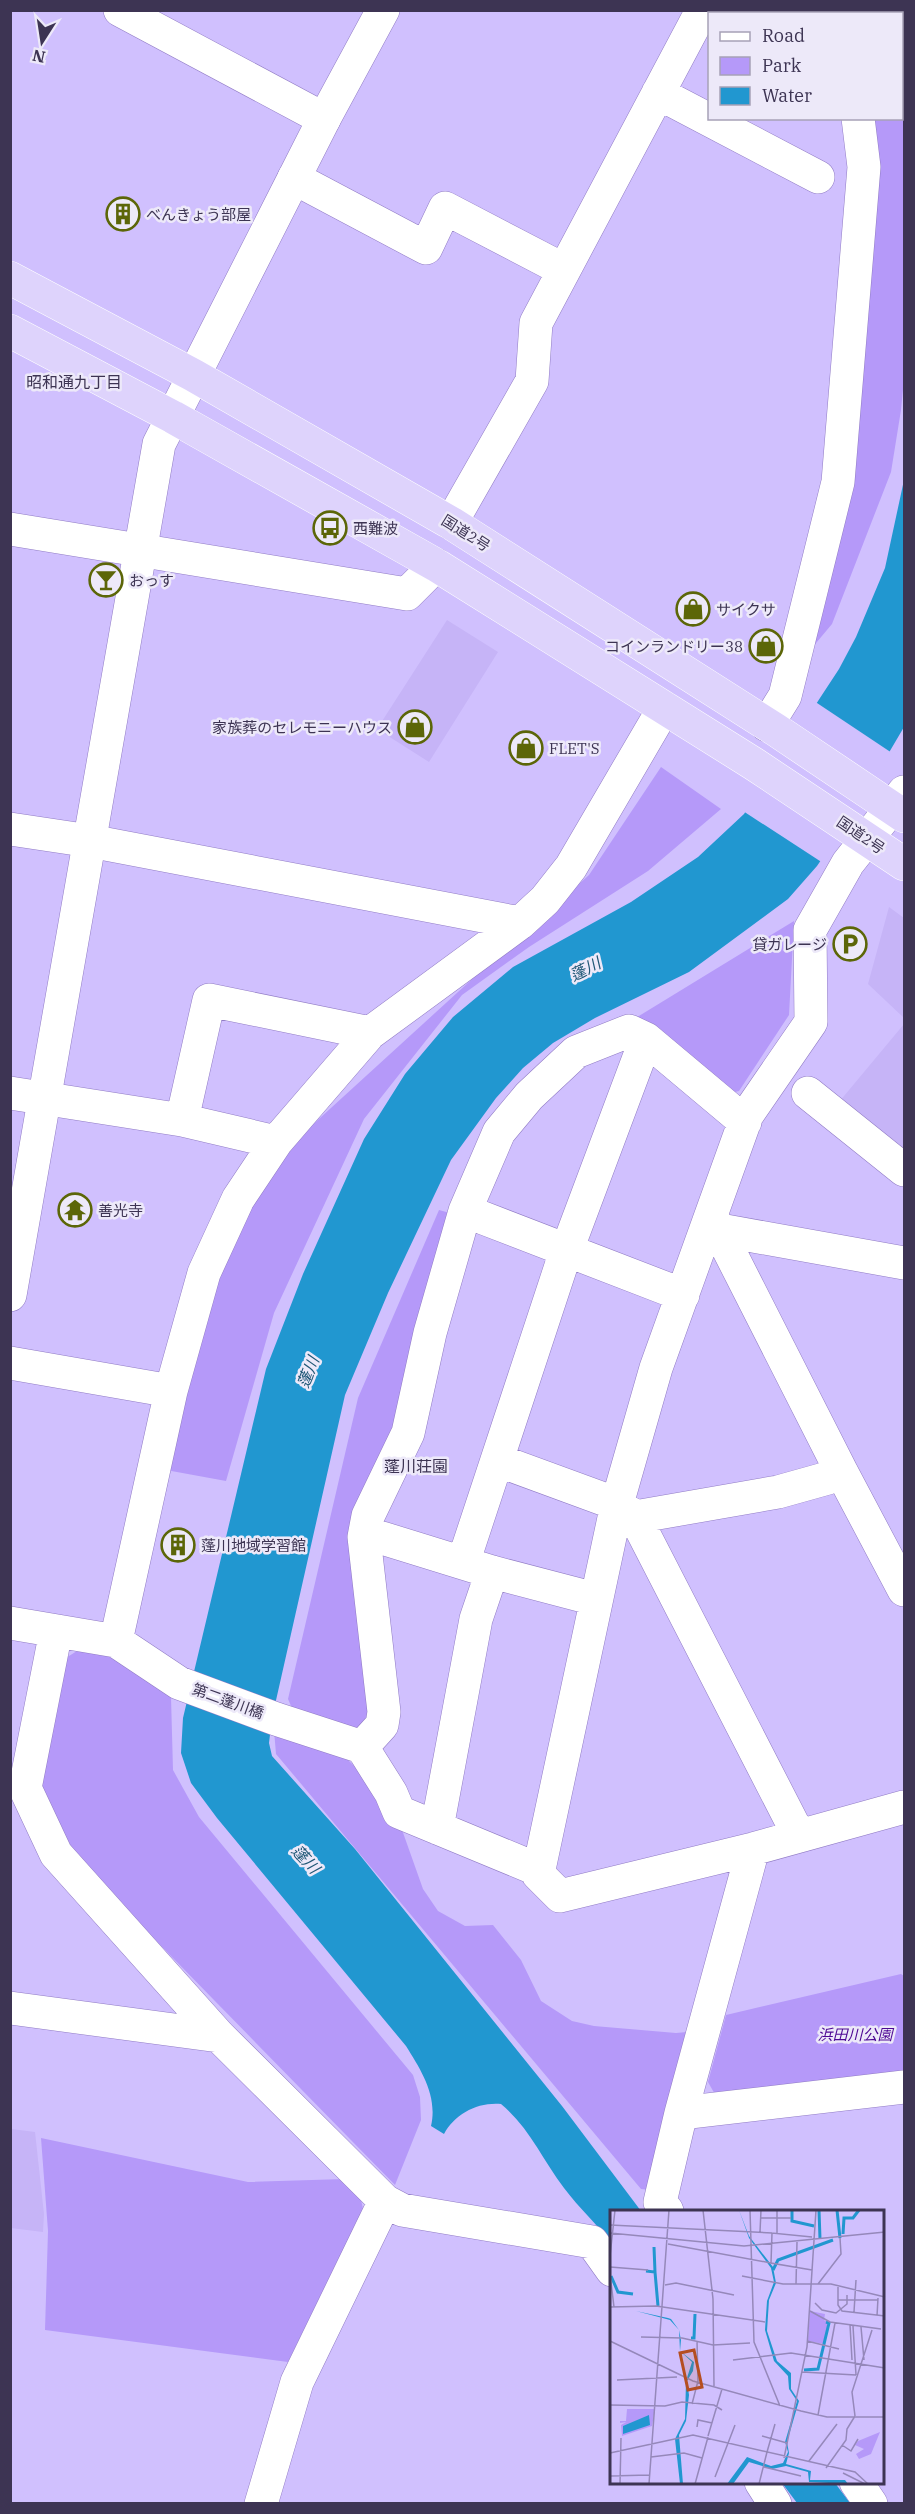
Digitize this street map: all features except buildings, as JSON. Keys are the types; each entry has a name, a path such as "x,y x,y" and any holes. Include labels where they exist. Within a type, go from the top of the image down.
{"highway":[{"name":"国道2号","path":"10,278 194,375 451,523 895,803"},
{"name":"国道2号","path":"10,331 173,417 436,565 754,764 904,864"}],"street":[{"path":"120,10 324,119"},
{"path":"10,1295 159,444 324,119 383,10"},
{"path":"451,523 532,381 536,323 695,19"},
{"path":"658,93 708,119"},
{"path":"709,120 818,177"},
{"path":"772,727 785,696 838,482 864,167 858,120"},
{"path":"294,178 426,248 445,208 564,270"},
{"path":"10,529 407,594 436,565"},
{"path":"10,1623 116,1641 171,1392 204,1273 238,1199 276,1142 370,1033 520,923 545,900 571,867 664,708"},
{"path":"895,803 862,835 810,930 811,1022 747,1115 716,1223 683,1295 657,1368 626,1511 595,1599 538,1874 560,1896 753,1849 904,1807"},
{"path":"10,829 90,841 520,923"},
{"path":"182,1120 209,1000 370,1033"},
{"path":"539,1870 399,1812 391,1793 363,1747 382,1725 384,1712 364,1532 368,1516 408,1433 430,1333 465,1211 499,1132 529,1096 576,1052 629,1031 646,1040 745,1122"},
{"path":"437,1828 476,1619 477,1567 497,1460 519,1386 567,1250 646,1040"},
{"path":"10,1093 182,1120 276,1142"},
{"path":"808,1093 904,1170"},
{"path":"465,1211 683,1295"},
{"path":"716,1223 904,1263"},
{"path":"716,1223 841,1471 901,1572"},
{"path":"10,1363 171,1392"},
{"path":"497,1460 626,1511 778,1492 828,1478 841,1471"},
{"path":"626,1511 799,1836"},
{"path":"382,1538 595,1599"},
{"path":"56,1631 18,1787 56,1854 219,2036 385,2201 402,2210 592,2242 610,2267"},
{"name":"第二蓬川橋","path":"116,1641 179,1683 276,1719 363,1747"},
{"path":"666,2210 660,2202 681,2112 753,1849"},
{"path":"10,2008 219,2036"},
{"path":"681,2112 904,2086"},
{"path":"261,2504 297,2382 385,2201"},
{"path":"762,2484 775,2504"},
{"path":"857,2484 871,2504"}],"shaded area":[{"path":"447,620 498,652 429,762 377,729"},
{"path":"889,907 904,918 904,1018 868,984"},
{"path":"904,1024 904,1157 839,1102"},
{"path":"11,2129 35,2132 44,2214 43,2232 11,2228"}],"green space":[{"path":"904,11 904,379 891,472 832,624 806,655 868,120 903,120 903,12 854,12"},
{"path":"661,767 721,809 648,871 529,947 462,995 364,1119 274,1313 226,1481 166,1470 212,1285 274,1160 589,875"},
{"path":"794,921 789,1015 739,1091 723,1095 634,1019"},
{"path":"439,1210 450,1213 397,1430 355,1525 372,1717 353,1736 295,1715 288,1699 358,1398"},
{"path":"77,1651 112,1655 171,1697 173,1770 199,1817 413,2075 420,2097 421,2120 395,2185 78,1861 39,1781 61,1661"},
{"path":"274,1730 348,1760 375,1786 401,1827 423,1889 438,1911 465,1926 493,1925 521,1960 541,2001 572,2021 594,2026 687,2032 652,2190 641,2189 276,1754"},
{"name":"浜田川公園","path":"901,1974 904,1976 904,2076 717,2098 708,2082 726,2015"},
{"path":"41,2138 248,2182 345,2179 360,2195 363,2209 288,2362 45,2330 48,2231"}],"water":[{"name":"蓬川","path":"904,480 904,727 857,807 817,866 788,899 689,972 595,1018 553,1043 523,1068 496,1098 451,1160 388,1293 345,1395 272,1718 269,1743 272,1756 355,1849 562,2106 640,2210 610,2210 610,2242 564,2188 520,2123 501,2104 475,2107 454,2121 444,2134 431,2126 432,2104 427,2084 406,2046 217,1818 191,1783 181,1753 183,1718 266,1369 303,1274 364,1139 405,1074 453,1017 513,967 631,902 698,857 744,814 839,669 856,637 885,568"},
{"path":"783,2484 836,2484 850,2503 797,2503"}],"pier":[{"path":"814,701 892,753 859,809 823,863 743,811"}],"place":[{"name":"べんきょう部屋","path":"123,214"},
{"name":"西難波","path":"330,528"},
{"name":"おっす","path":"106,580"},
{"name":"サイクサ","path":"693,609"},
{"name":"コインランドリー38","path":"766,646"},
{"name":"家族葬のセレモニーハウス","path":"415,727"},
{"name":"FLET'S","path":"526,748"},
{"name":"貸ガレージ","path":"850,944"},
{"name":"善光寺","path":"75,1210"},
{"name":"蓬川地域学習館","path":"178,1545"}],"district":[{"name":"昭和通九丁目","path":"74,382"},
{"name":"蓬川荘園","path":"416,1466"}]}
